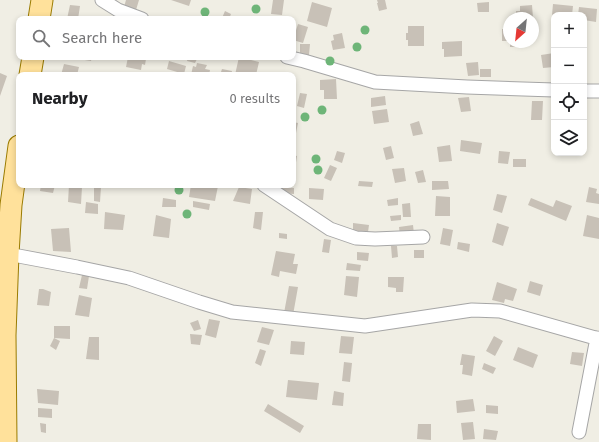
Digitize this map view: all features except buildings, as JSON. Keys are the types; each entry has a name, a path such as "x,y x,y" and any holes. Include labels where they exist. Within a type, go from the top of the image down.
{"main road":[{"path":"39,16 42,0"},
{"path":"30,72 32,60"},
{"path":"6,442 2,335 8,254 6,204 16,159"}],"street":[{"path":"102,0 118,10 134,16"},
{"path":"296,59 375,82 551,90"},
{"path":"587,91 599,91"},
{"path":"268,188 330,229 356,238 375,239 423,237"},
{"path":"8,254 78,266 129,278 232,312 366,326 472,310 500,311 598,338 579,432"}]}
